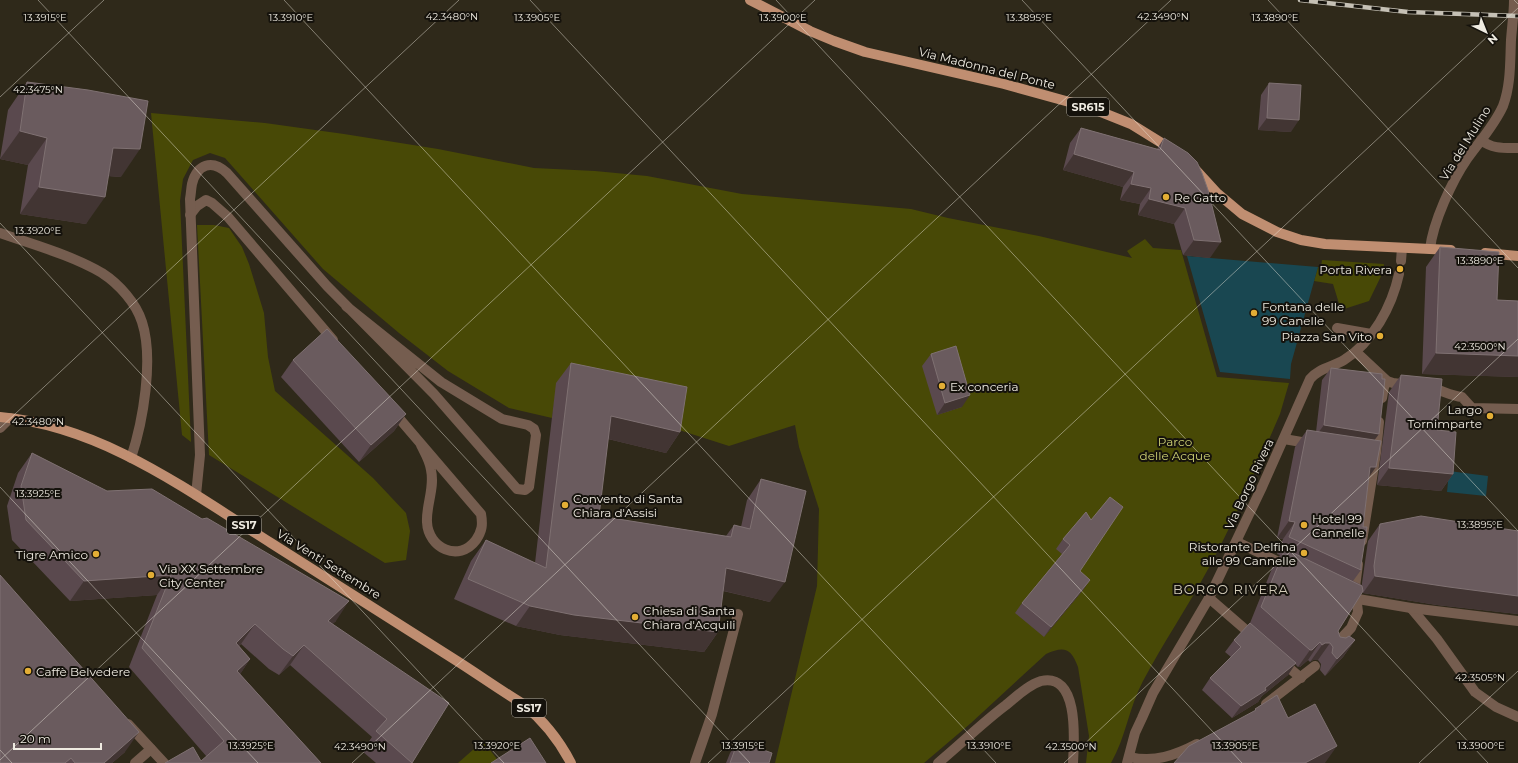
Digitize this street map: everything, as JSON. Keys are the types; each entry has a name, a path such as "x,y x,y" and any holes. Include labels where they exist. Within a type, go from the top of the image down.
{"main road":[{"name":"Via Madonna del Ponte","path":"750,0 810,31 865,52 1004,84 1098,110 1131,124 1145,131 1185,160 1233,208 1277,232 1301,240 1325,244 1402,248"},
{"name":"SR615","path":"1402,248 1458,251"},
{"path":"1473,252 1518,256"},
{"name":"Via Venti Settembre","path":"5,417 33,422 63,430 90,440 132,458 196,495 523,704 547,727 571,763"}],"street":[{"name":"Via del Mulino","path":"1430,249 1438,219 1456,178 1466,160 1495,121 1505,98 1510,70 1514,0"},
{"path":"1481,140 1486,145 1495,148 1518,148"},
{"path":"196,495 200,455 190,215 192,183 204,166 216,165 226,173 307,265 346,306 434,394 517,489 525,490 530,487 536,435 534,429 528,425 502,419 440,382 346,306"},
{"path":"190,215 197,206 206,200 212,203 228,217 340,349"},
{"path":"0,233 82,263 104,274 120,288 134,306 142,322 148,363 143,406 132,458"},
{"path":"1401,261 1402,248"},
{"path":"1400,274 1392,299 1382,318 1356,352 1387,381 1432,387 1456,397 1462,397 1472,408 1518,409"},
{"path":"1337,328 1371,334"},
{"name":"Via Borgo Rivera","path":"1129,760 1135,733 1153,693 1209,598 1237,542 1284,440 1307,385 1317,372 1342,361 1356,352"},
{"path":"1332,648 1354,624 1358,612 1358,599 1355,583 1372,453 1381,411 1383,390 1387,381"},
{"path":"386,403 481,514 483,524 481,533 475,542 466,549 458,552 442,548 435,542 429,533 427,522 432,480 431,471 421,445"},
{"path":"0,428 5,417"},
{"path":"1284,440 1322,445"},
{"path":"1237,542 1298,571"},
{"path":"1345,594 1358,599 1411,608 1518,621"},
{"path":"1209,598 1261,643"},
{"path":"1411,608 1437,639 1475,692 1496,707 1518,717"},
{"path":"696,763 712,714 738,614"},
{"path":"1272,653 1301,678"},
{"path":"1260,709 1315,666"},
{"path":"938,763 1022,693 1037,683 1047,681 1056,682 1063,687 1070,699 1074,731 1073,763"},
{"path":"119,714 164,763"},
{"path":"1129,760 1146,760 1168,757 1188,749 1208,738"},
{"path":"135,763 151,749"}],"green space":[{"name":"Parco delle Acque","path":"151,113 265,123 344,134 438,149 534,168 595,171 647,176 742,194 911,209 1039,236 1132,258 1127,251 1145,239 1153,248 1181,250 1217,377 1289,383 1280,414 1236,513 1207,571 1138,691 1120,743 1111,763 1086,763 1089,736 1078,667 1070,652 1066,650 1058,650 1046,654 971,723 924,763 775,763 817,586 819,509 799,447 795,425 729,446 676,429 557,383 552,418 509,408 448,371 399,333 323,269 225,158 210,153 193,160 183,179 180,201 191,442 182,435"},
{"path":"197,225 214,225 229,228 242,247 249,264 264,313 268,357 275,391 373,478 406,513 410,531 406,560 385,563 209,455"},
{"path":"1322,260 1384,264 1383,272 1369,301 1341,310 1333,284 1314,281 1318,267 1321,267"},
{"path":"483,741 500,763 458,763"}],"water":[{"name":"Fontana delle 99 Canelle","path":"1187,256 1318,267 1291,364 1290,379 1220,372"},
{"path":"1449,471 1488,476 1486,496 1447,492"}],"building":[{"path":"27,82 88,90 148,101 140,149 113,148 105,197 39,187 47,138 20,131"},
{"path":"1269,83 1301,85 1299,120 1267,118"},
{"path":"1081,128 1160,150 1164,138 1188,153 1197,162 1202,173 1208,190 1221,242 1194,240 1185,208 1149,199 1151,188 1131,184 1134,172 1074,154"},
{"path":"1440,247 1499,252 1497,300 1518,301 1518,356 1436,353"},
{"path":"327,329 406,414 371,445 293,360"},
{"path":"956,346 970,395 945,403 931,354"},
{"path":"571,363 687,387 680,432 611,416 599,516 731,537 734,525 750,529 761,479 806,491 785,582 726,568 718,632 574,615 530,606 468,579 486,540 546,568"},
{"path":"1331,368 1382,374 1382,379 1385,379 1379,434 1324,425"},
{"path":"1401,375 1442,379 1437,430 1456,432 1453,474 1389,468"},
{"path":"1307,430 1381,441 1376,467 1370,467 1363,527 1367,527 1361,570 1289,537 1295,522 1289,521"},
{"path":"32,453 107,491 152,489 202,519 207,518 349,601 328,621 449,703 412,763 376,731 387,719 304,645 293,656 255,624 236,643 250,659 237,671 321,763 165,763 193,747 201,761 224,741 142,648 171,575 84,581 26,520 21,486"},
{"path":"1110,497 1123,507 1080,571 1090,580 1051,627 1022,603 1070,545 1063,539 1086,512 1091,520"},
{"path":"1421,516 1518,531 1518,596 1375,576 1374,566 1380,524"},
{"path":"1285,549 1362,586 1363,591 1338,631 1340,637 1346,638 1349,636 1355,640 1337,659 1332,653 1333,647 1330,643 1325,643 1322,645 1320,642 1312,650 1310,650 1261,607"},
{"path":"0,575 139,732 104,763 75,763 71,758 65,763 0,763"},
{"path":"1250,623 1296,663 1265,688 1266,690 1241,706 1210,678 1241,647 1234,640"},
{"path":"1277,695 1288,718 1315,704 1337,746 1305,763 1174,763 1189,746 1256,710 1255,709"},
{"path":"530,738 546,763 491,763"},
{"path":"738,741 772,753 769,763 730,763"}],"railway":[{"path":"1300,0 1408,12 1518,16"}],"place":[{"name":"Re Gatto","path":"1166,197"},
{"name":"Porta Rivera","path":"1400,269"},
{"name":"Fontana delle 99 Canelle","path":"1254,313"},
{"name":"Piazza San Vito","path":"1380,336"},
{"name":"Ex conceria","path":"942,386"},
{"name":"Largo Tornimparte","path":"1490,416"},
{"name":"Convento di Santa Chiara d'Assisi","path":"565,505"},
{"name":"Hotel 99 Cannelle","path":"1304,525"},
{"name":"Ristorante Delfina alle 99 Cannelle","path":"1304,553"},
{"name":"Tigre Amico","path":"96,554"},
{"name":"Via XX Settembre City Center","path":"151,575"},
{"name":"Chiesa di Santa Chiara d'Acquili","path":"635,617"},
{"name":"Caffè Belvedere","path":"28,671"}],"district":[{"name":"BORGO RIVERA","path":"1231,589"}]}
